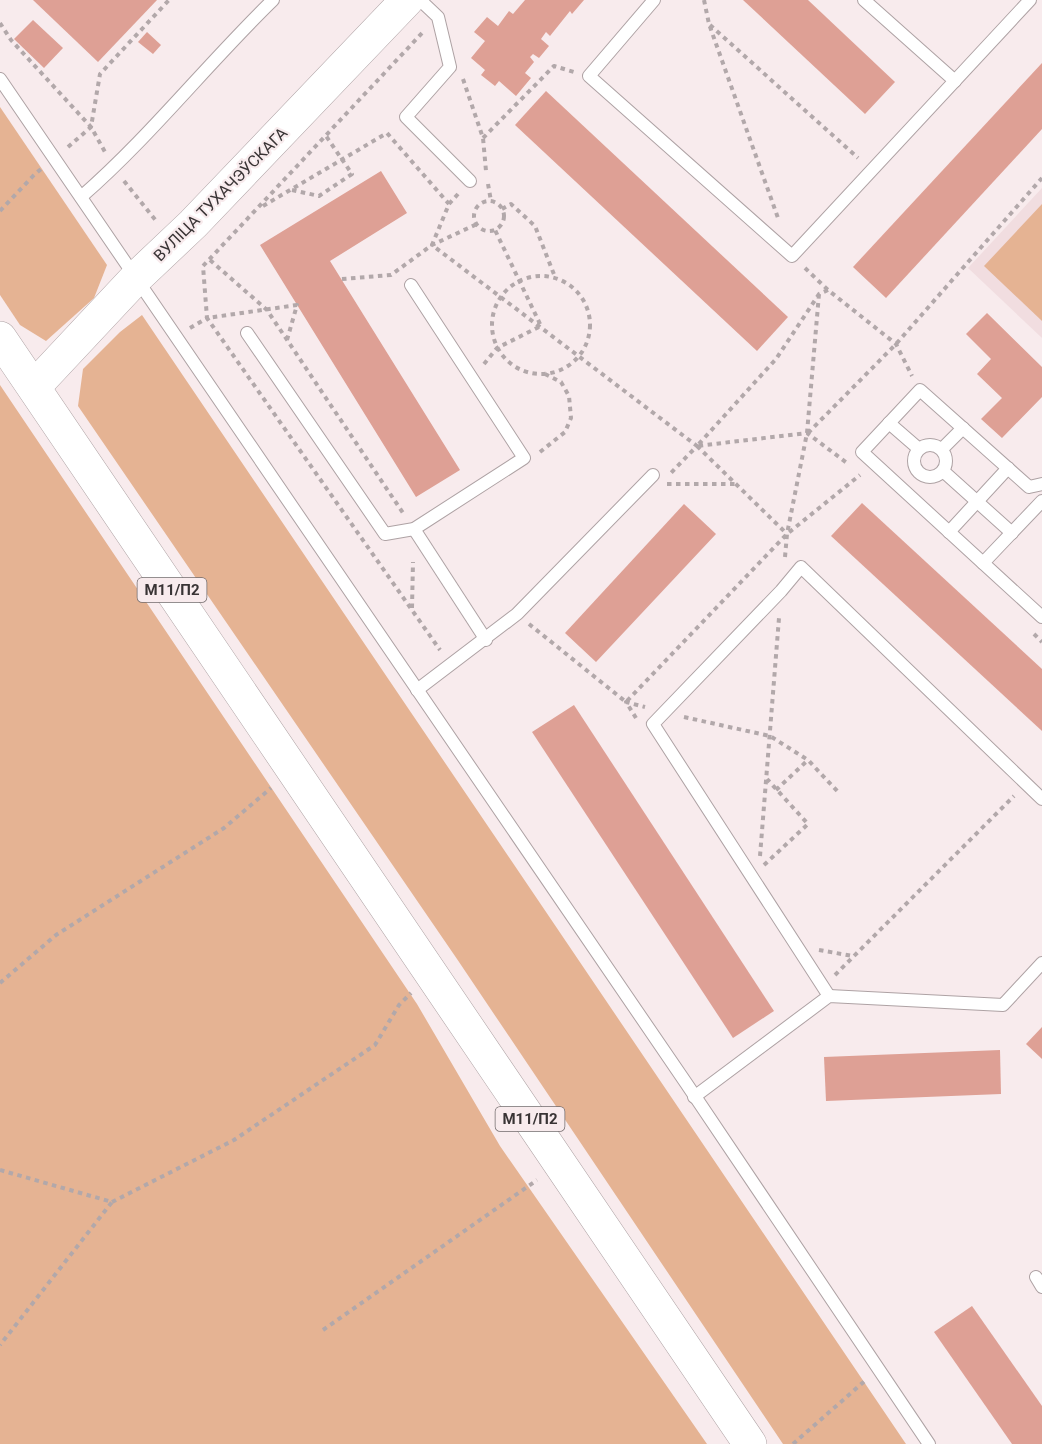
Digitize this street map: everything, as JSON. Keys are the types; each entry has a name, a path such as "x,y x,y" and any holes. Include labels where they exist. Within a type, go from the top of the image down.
{"main road":[{"name":"ВУЛІЦА ТУХАЧЭЎСКАГА","path":"34,387 136,277 176,240 407,0"},
{"name":"М11/П2","path":"0,338 750,1444"}],"lane":[{"path":"81,197 115,168 244,28 273,0"},
{"path":"420,0 438,17 450,67 406,117 470,181"},
{"path":"654,0 589,76 792,256 1030,0"},
{"path":"864,0 955,81"},
{"path":"0,79 929,1444"},
{"path":"247,333 385,534 414,529 524,458 411,285"},
{"path":"1042,484 1029,487 920,390 862,452 1042,617"},
{"path":"889,423 919,450"},
{"path":"942,449 963,428"},
{"path":"930,445 942,449 947,461 943,471 935,477 920,474 915,467 914,458 919,450 930,445"},
{"path":"949,532 1008,468"},
{"path":"943,471 1011,533"},
{"path":"905,491 920,474"},
{"path":"417,690 486,640 517,614 653,475"},
{"path":"983,563 1042,501"},
{"path":"414,529 486,640"},
{"path":"826,991 653,724 781,591 801,567 1042,800"},
{"path":"694,1096 826,991 1003,1005 1042,963"}],"path":[{"path":"0,211 33,176 91,127 100,74 169,0"},
{"path":"704,0 709,24 792,256 828,290 896,344 920,390"},
{"path":"203,266 438,17"},
{"path":"0,23 11,40 91,127 115,168 156,221 203,266 207,318 177,336"},
{"path":"709,24 871,171"},
{"path":"483,138 554,66 589,76"},
{"path":"450,67 462,77 483,138 491,201"},
{"path":"257,210 387,133 449,204"},
{"path":"291,189 319,196 352,174 326,136"},
{"path":"432,245 449,204 485,166"},
{"path":"697,446 807,434 896,344 1042,178"},
{"path":"484,202 497,203 502,208 504,221 495,230 488,231 477,224 474,218 478,205 484,202"},
{"path":"502,208 511,204 535,226 555,278"},
{"path":"342,279 391,275 432,245 477,224"},
{"path":"495,230 541,326"},
{"path":"432,245 697,446 787,534"},
{"path":"210,260 267,310 414,529 412,609"},
{"path":"524,458 539,453 565,432 571,418 569,396 561,382 545,374 526,372 509,362 497,348 492,330 493,313 501,296 519,280 534,276 555,278 575,289 584,301 589,315 590,330 586,344 578,357 563,368 545,374"},
{"path":"736,484 660,484 776,359 819,294 828,290"},
{"path":"287,340 297,305"},
{"path":"472,379 497,348 541,326"},
{"path":"807,434 861,474"},
{"path":"517,614 626,702 787,534 861,474 871,460"},
{"path":"1033,634 1042,642"},
{"path":"776,790 808,760"},
{"path":"0,983 56,935 224,828 269,789 294,772"},
{"path":"759,870 808,824 766,778"},
{"path":"826,991 854,956 1026,784"},
{"path":"798,945 854,956"},
{"path":"0,1345 112,1202 234,1140 375,1045 399,1005 431,974"},
{"path":"323,1330 560,1164"},
{"path":"0,1170 112,1202"},
{"path":"793,1444 878,1369"}],"shaded area":[{"path":"0,107 107,265 94,298 46,341 20,325 0,295"},
{"path":"1042,188 1042,338 968,268"},
{"path":"1042,204 1042,321 984,266"},
{"path":"142,315 906,1444 783,1444 457,959 78,406 83,369 120,332"},
{"path":"0,385 417,1004 500,1146 707,1444 0,1444"}],"building":[{"path":"33,0 157,0 98,62"},
{"path":"525,0 584,0 572,14 570,11 550,36 546,32 541,39 549,46 539,58 533,54 530,57 534,62 525,73 531,78 516,96 499,81 495,86 481,75 485,70 471,58 485,41 474,32 487,17 498,26 509,11 513,14"},
{"path":"743,0 808,0 895,82 865,114"},
{"path":"33,20 63,48 44,68 14,39"},
{"path":"147,32 161,45 153,54 138,42"},
{"path":"1042,63 1042,129 886,298 853,267"},
{"path":"546,91 788,317 757,351 515,125"},
{"path":"381,171 407,213 330,261 460,470 416,497 260,245"},
{"path":"987,313 1042,367 1042,397 1002,438 981,419 1002,398 977,374 991,359 966,334"},
{"path":"862,503 1042,669 1042,731 831,536"},
{"path":"684,504 716,534 596,662 565,633"},
{"path":"574,705 774,1011 733,1038 532,732"},
{"path":"1042,1027 1042,1059 1026,1044"},
{"path":"1000,1050 1001,1094 826,1101 824,1057"},
{"path":"972,1306 1042,1406 1042,1444 1012,1444 934,1332"}]}
